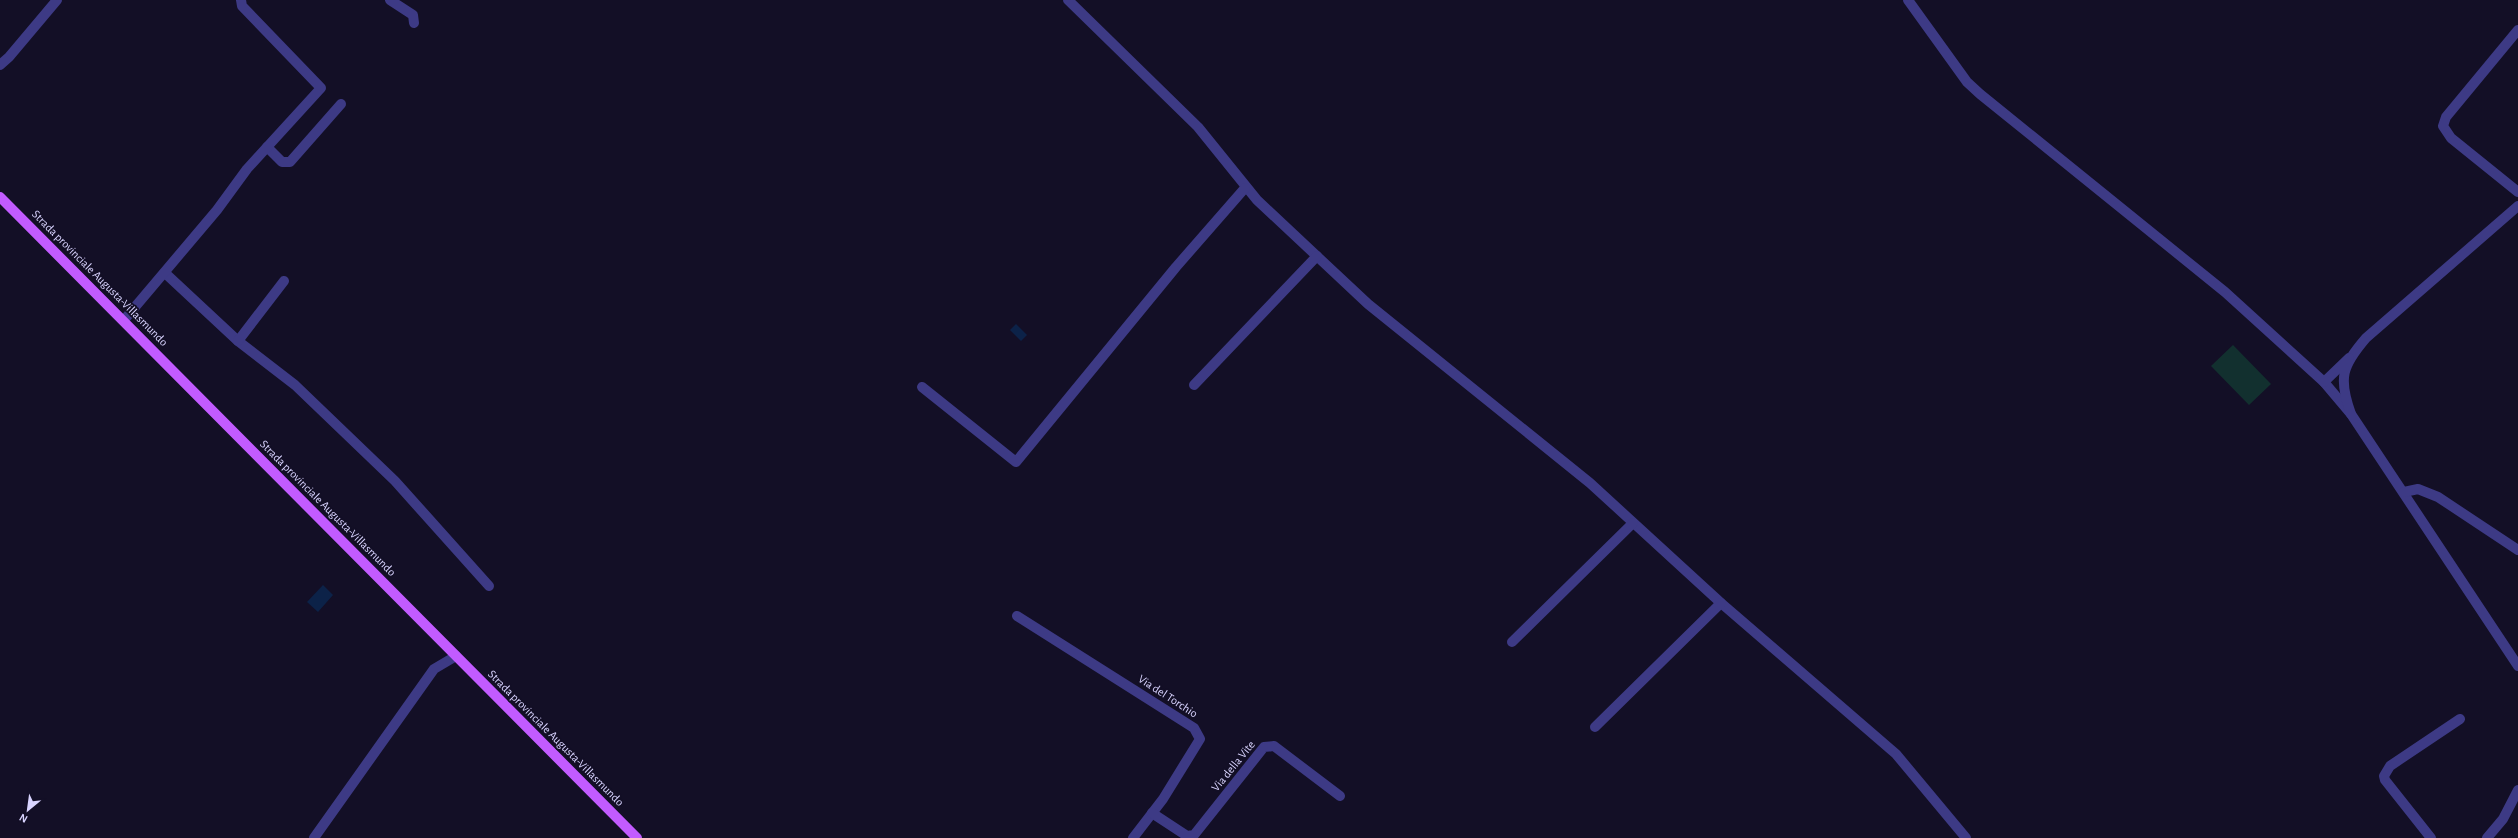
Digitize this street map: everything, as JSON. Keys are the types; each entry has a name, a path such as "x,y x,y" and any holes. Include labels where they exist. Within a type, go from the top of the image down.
{"main road":[{"name":"Strada provinciale Augusta-Villasmundo","path":"0,197 124,320 637,838"}],"street":[{"path":"0,65 9,58 57,0"},
{"path":"124,320 166,273 247,169 321,88 242,6 240,0"},
{"path":"390,0 413,15 414,23"},
{"path":"1068,0 1198,127 1222,154 1246,188 1368,304 1590,483 1721,604 1896,754 1966,838"},
{"path":"1908,0 1967,82 1980,94 2225,292 2324,382 2351,414 2518,666"},
{"path":"2518,30 2446,117 2443,126 2451,138 2518,192"},
{"path":"267,147 282,162 290,162 341,104"},
{"path":"922,387 1016,462 1176,267 1246,188"},
{"path":"2324,382 2366,338 2405,302 2518,206"},
{"path":"1194,385 1317,256"},
{"path":"166,273 238,341 294,385 394,481 490,586"},
{"path":"238,341 284,281"},
{"path":"2350,356 2343,387 2351,414"},
{"path":"2404,492 2418,489 2438,498 2518,550"},
{"path":"1512,642 1633,523"},
{"path":"1595,727 1721,604"},
{"name":"Via del Torchio","path":"1017,616 1194,728 1200,739 1152,813 1133,838"},
{"path":"314,838 434,669 456,656"},
{"path":"2431,838 2385,780 2384,776 2390,766 2460,719"},
{"name":"Via della Vite","path":"1152,813 1188,837 1194,835 1264,747 1268,745 1274,746 1340,796"},
{"path":"2487,838 2503,819 2518,790"}],"green space":[{"path":"2233,345 2271,384 2249,405 2211,366"}],"water":[{"path":"1016,324 1027,335 1021,341 1010,330"},
{"path":"323,585 333,595 318,612 307,602"}]}
